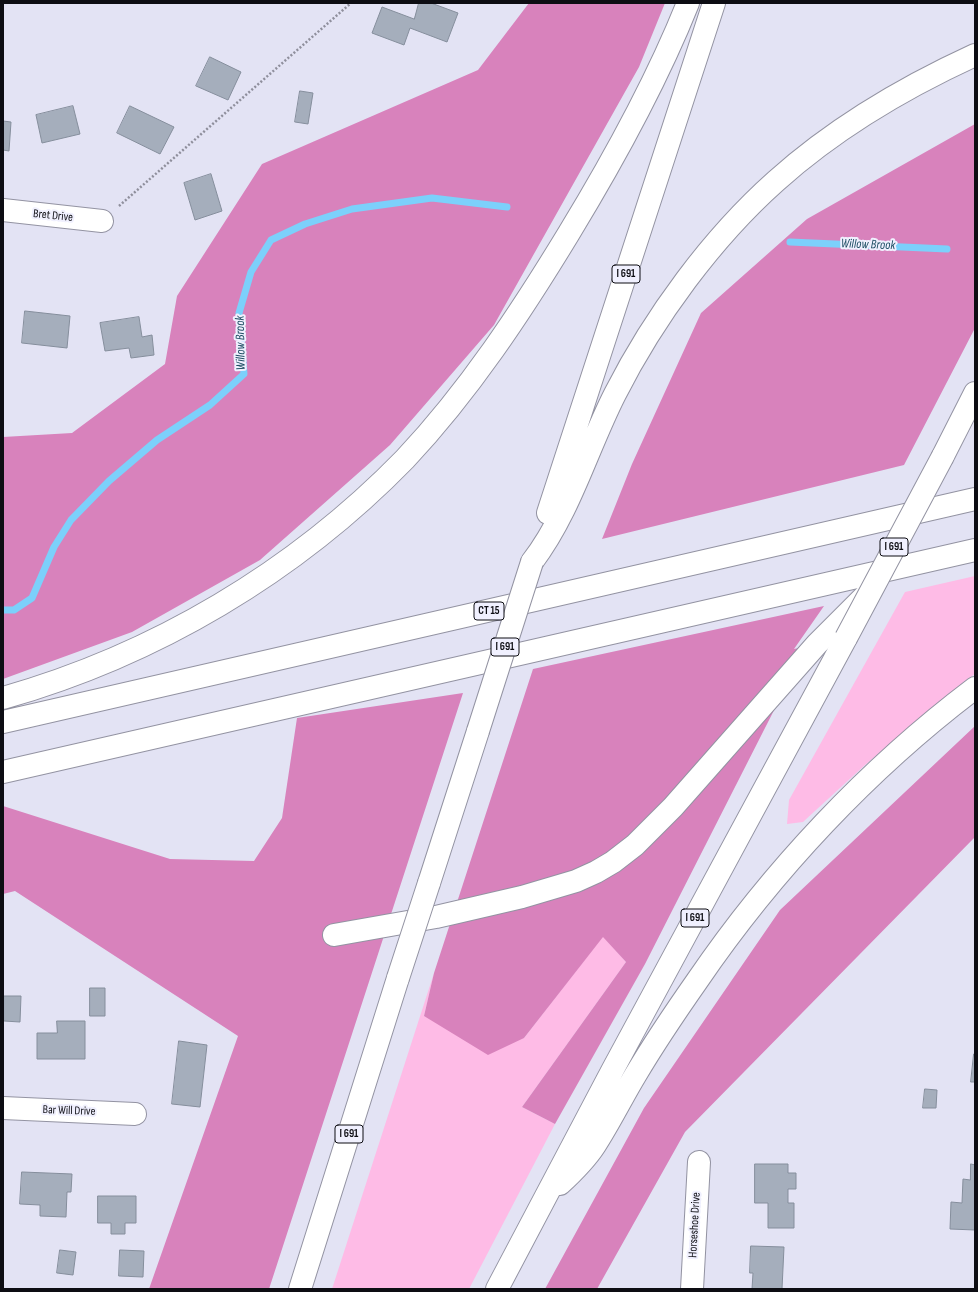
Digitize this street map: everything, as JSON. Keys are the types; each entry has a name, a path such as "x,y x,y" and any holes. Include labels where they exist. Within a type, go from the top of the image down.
{"main road":[{"path":"3,698 73,676 114,659 159,639 218,606 274,569 313,540 358,504 405,458 448,409 490,354 558,251 590,198 634,119 661,65 688,3"},
{"name":"I 691","path":"300,1289 398,978 478,731 539,550 714,3"},
{"path":"539,550 588,458 612,402 632,363 675,296 736,220 776,181 840,130 891,97 975,55"},
{"name":"Bret Drive","path":"3,210 102,221"},
{"name":"I 691","path":"497,1289 872,590 975,393"},
{"name":"CT 15","path":"3,722 975,499"},
{"path":"3,772 975,550"},
{"path":"334,935 436,917 522,897 576,880 596,872 613,862 635,845 673,807 817,644 872,590"},
{"path":"545,1198 574,1170 594,1146 636,1073 675,1012 722,945 763,892 802,848 873,775 943,713 975,688"},
{"name":"Bar Will Drive","path":"3,1108 135,1114"},
{"name":"Horseshoe Drive","path":"692,1289 699,1162"}],"path":[{"path":"102,221 351,3"}],"shaded area":[{"path":"529,3 665,3 639,67 494,325 390,445 260,560 132,632 3,679 3,437 72,433 165,364 177,296 262,164 478,70"},
{"path":"975,124 975,328 904,465 602,539 632,464 701,313 807,219"},
{"path":"975,576 975,674 865,765 803,822 787,824 789,800 905,592"},
{"path":"824,606 794,649 817,644 796,667 645,964 555,1124 522,1107 626,962 603,937 524,1038 488,1055 424,1016 434,973 533,669"},
{"path":"463,693 269,1289 149,1289 238,1036 15,891 3,894 3,806 170,859 254,861 282,818 297,718"},
{"path":"975,726 975,837 685,1132 597,1289 545,1289 644,1108 780,910"},
{"path":"603,936 626,962 522,1107 555,1124 469,1289 332,1289 434,973 424,1016 524,1038"}],"building":[{"path":"419,3 431,3 458,13 447,42 410,28 404,45 372,33 382,7 414,19"},
{"path":"210,57 241,72 228,100 196,86"},
{"path":"300,91 313,93 308,124 295,122"},
{"path":"73,106 80,134 42,143 36,115"},
{"path":"130,106 174,127 160,154 117,133"},
{"path":"3,121 11,122 9,151 3,150"},
{"path":"211,174 222,211 195,220 184,183"},
{"path":"25,311 70,316 67,348 22,343"},
{"path":"139,317 142,337 152,335 154,355 131,358 129,348 105,351 100,323"},
{"path":"90,988 105,988 105,1016 90,1016"},
{"path":"4,996 21,996 20,1022 4,1021"},
{"path":"57,1021 85,1021 85,1059 37,1059 37,1033 57,1033"},
{"path":"179,1041 207,1045 200,1107 172,1104"},
{"path":"974,1054 975,1082 971,1082"},
{"path":"925,1089 937,1090 936,1108 923,1108"},
{"path":"755,1164 788,1164 788,1173 796,1173 796,1189 788,1189 788,1203 794,1203 794,1228 768,1228 768,1203 755,1203"},
{"path":"971,1164 975,1165 975,1230 950,1229 951,1202 962,1203 963,1179 970,1180"},
{"path":"22,1172 72,1174 71,1192 67,1192 66,1217 40,1216 40,1205 20,1204"},
{"path":"98,1196 136,1196 136,1223 125,1223 125,1234 111,1234 111,1223 98,1223"},
{"path":"751,1246 784,1247 782,1289 752,1289 753,1273 750,1273"},
{"path":"60,1250 76,1252 73,1275 57,1273"},
{"path":"120,1250 144,1251 143,1277 119,1276"}],"waterway":[{"name":"Willow Brook","path":"3,610 14,610 32,598 54,547 71,520 109,481 157,440 210,405 244,374 239,313 251,272 271,240 305,224 352,209 432,198 507,207"},
{"name":"Willow Brook","path":"790,242 947,249"}]}
